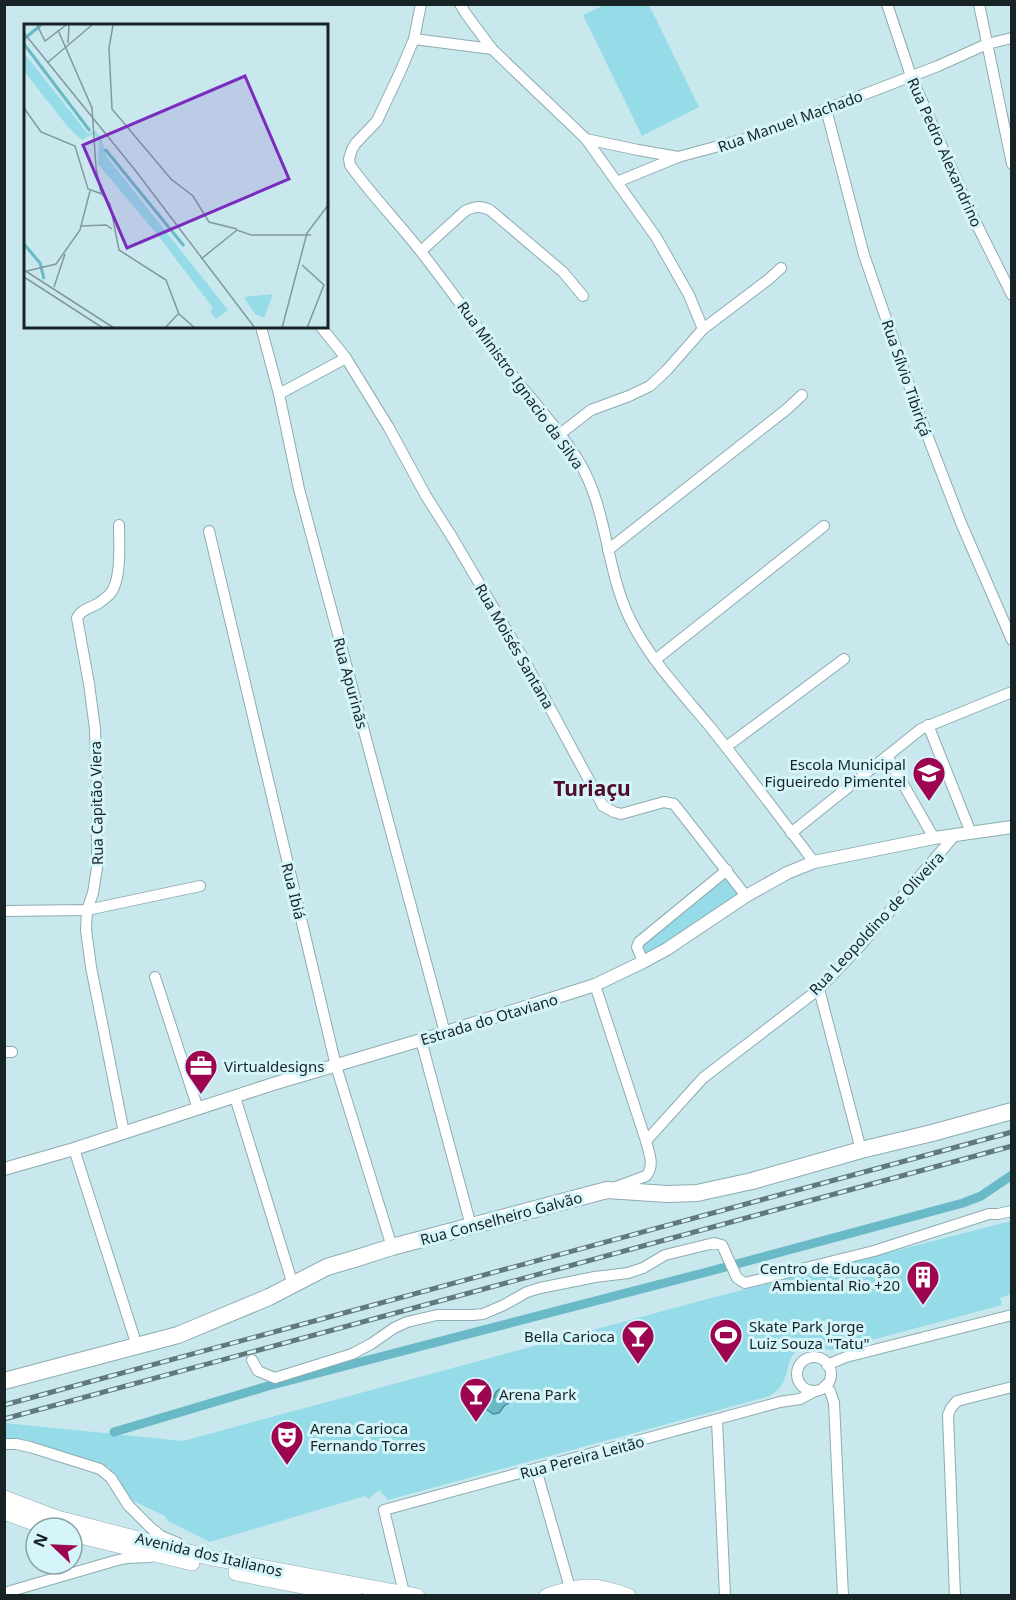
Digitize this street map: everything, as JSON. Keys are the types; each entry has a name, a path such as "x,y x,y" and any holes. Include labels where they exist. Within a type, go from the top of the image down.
{"main road":[{"name":"Rua Conselheiro Galvão","path":"4,1381 177,1335 269,1297 327,1267 392,1247 607,1190 667,1194 697,1193 752,1181 1011,1111"},
{"name":"Avenida dos Italianos","path":"4,1498 52,1516"},
{"path":"4,1512 24,1519"},
{"name":"Avenida dos Italianos","path":"84,1533 410,1594"},
{"name":"Avenida dos Italianos","path":"84,1533 169,1557 354,1596"},
{"path":"547,1596 570,1588 589,1586 614,1590 628,1596"}],"street":[{"name":"Rua Ministro Ignacio da Silva","path":"421,4 414,39 377,121 352,149 350,165 421,251 578,459 591,484 629,617 640,638 814,862"},
{"path":"460,4 492,49 585,138 660,242 689,295 703,329"},
{"name":"Rua Pedro Alexandrino","path":"887,4 911,76 970,211 1011,296"},
{"path":"979,4 1011,164"},
{"name":"Rua Manuel Machado","path":"585,138 678,157 756,136 987,44 1011,38"},
{"path":"414,39 492,49"},
{"name":"Rua Sílvio Tibiriçá","path":"826,109 864,255 915,404 961,523 1011,640"},
{"path":"617,182 678,157"},
{"path":"421,251 465,211 474,207 482,207 490,210 563,272 583,296"},
{"path":"560,434 585,414 650,386 703,329 780,268"},
{"name":"Rua Moisés Santana","path":"322,328 346,358 389,428 426,496 523,658 603,806 621,814 664,802 674,804 746,896"},
{"name":"Rua Apurinãs","path":"262,329 279,394 299,489 445,1032"},
{"path":"279,394 346,358"},
{"path":"608,550 802,395"},
{"name":"Rua Capitão Viera","path":"119,525 118,568 115,585 109,596 81,612 77,618 89,684 96,749 97,868 93,893 87,910 86,930 91,967 124,1133"},
{"path":"655,660 824,526"},
{"name":"Rua Ibiá","path":"209,531 336,1066 392,1247"},
{"path":"726,747 844,659"},
{"path":"792,832 928,725 1011,692"},
{"path":"928,725 971,833"},
{"path":"887,756 934,838"},
{"path":"956,836 1011,828"},
{"name":"Estrada do Otaviano","path":"4,1169 75,1149 594,985 644,962 683,939 746,896 787,873 814,862 934,838 956,836"},
{"name":"Rua Leopoldino de Oliveira","path":"646,1141 703,1078 819,989 860,946 956,836"},
{"path":"644,962 637,947 639,942 727,870"},
{"path":"4,911 87,910 200,886"},
{"path":"155,977 198,1109"},
{"path":"594,985 650,1159 650,1172 646,1176 607,1190"},
{"path":"819,989 861,1150"},
{"path":"421,1040 471,1226"},
{"path":"235,1097 293,1285"},
{"path":"75,1149 137,1346"},
{"path":"252,1360 258,1371 275,1378 352,1354 407,1322 425,1317 483,1314 527,1292 595,1277 628,1273 643,1268 664,1255 706,1244 722,1245 737,1278 745,1282 874,1251 989,1214 1011,1211"},
{"path":"827,1365 846,1357 1011,1315"},
{"path":"820,1389 830,1378 827,1365 819,1358 803,1361 797,1370 798,1381 805,1389 830,1391 834,1403 843,1596"},
{"path":"780,1402 798,1381"},
{"path":"955,1596 948,1416 957,1401 1011,1387"},
{"name":"Rua Pereira Leitão","path":"410,1594 384,1510 780,1402 800,1399 820,1389"},
{"path":"717,1420 725,1596"},
{"path":"4,1444 30,1447 100,1469 111,1478 128,1505 161,1536 213,1558"},
{"path":"536,1470 570,1588"},
{"path":"4,1593 127,1557 169,1557"}],"shaded area":[{"path":"604,5 649,5 699,107 642,136 583,15"},
{"path":"724,875 740,898 682,937 645,955 639,945"},
{"path":"1011,1221 1011,1294 1000,1298 1002,1305 843,1349 805,1347 791,1358 785,1378 770,1396 388,1500 379,1490 368,1499 365,1496 210,1542 168,1521 165,1516 127,1498 109,1467 5,1438 5,1423 183,1441 711,1298"},
{"path":"500,1389 508,1390 512,1397 499,1413 493,1414 486,1409 476,1412 470,1407 468,1397 471,1393 480,1390 490,1398 494,1397"}],"waterway":[{"path":"114,1432 268,1386 963,1203 981,1196 1012,1175"}],"railway":[{"path":"4,1405 1012,1132"},
{"path":"4,1419 1012,1146"}],"place":[{"name":"Escola Municipal Figueiredo Pimentel","path":"929,802"},
{"name":"Virtualdesigns","path":"201,1095"},
{"name":"Centro de Educação Ambiental Rio +20","path":"923,1306"},
{"name":"Skate Park Jorge Luiz Souza \"Tatu\"","path":"726,1364"},
{"name":"Bella Carioca","path":"638,1365"},
{"name":"Arena Park","path":"476,1423"},
{"name":"Arena Carioca Fernando Torres","path":"287,1466"}],"district":[{"name":"Turiaçu","path":"592,788"}]}
